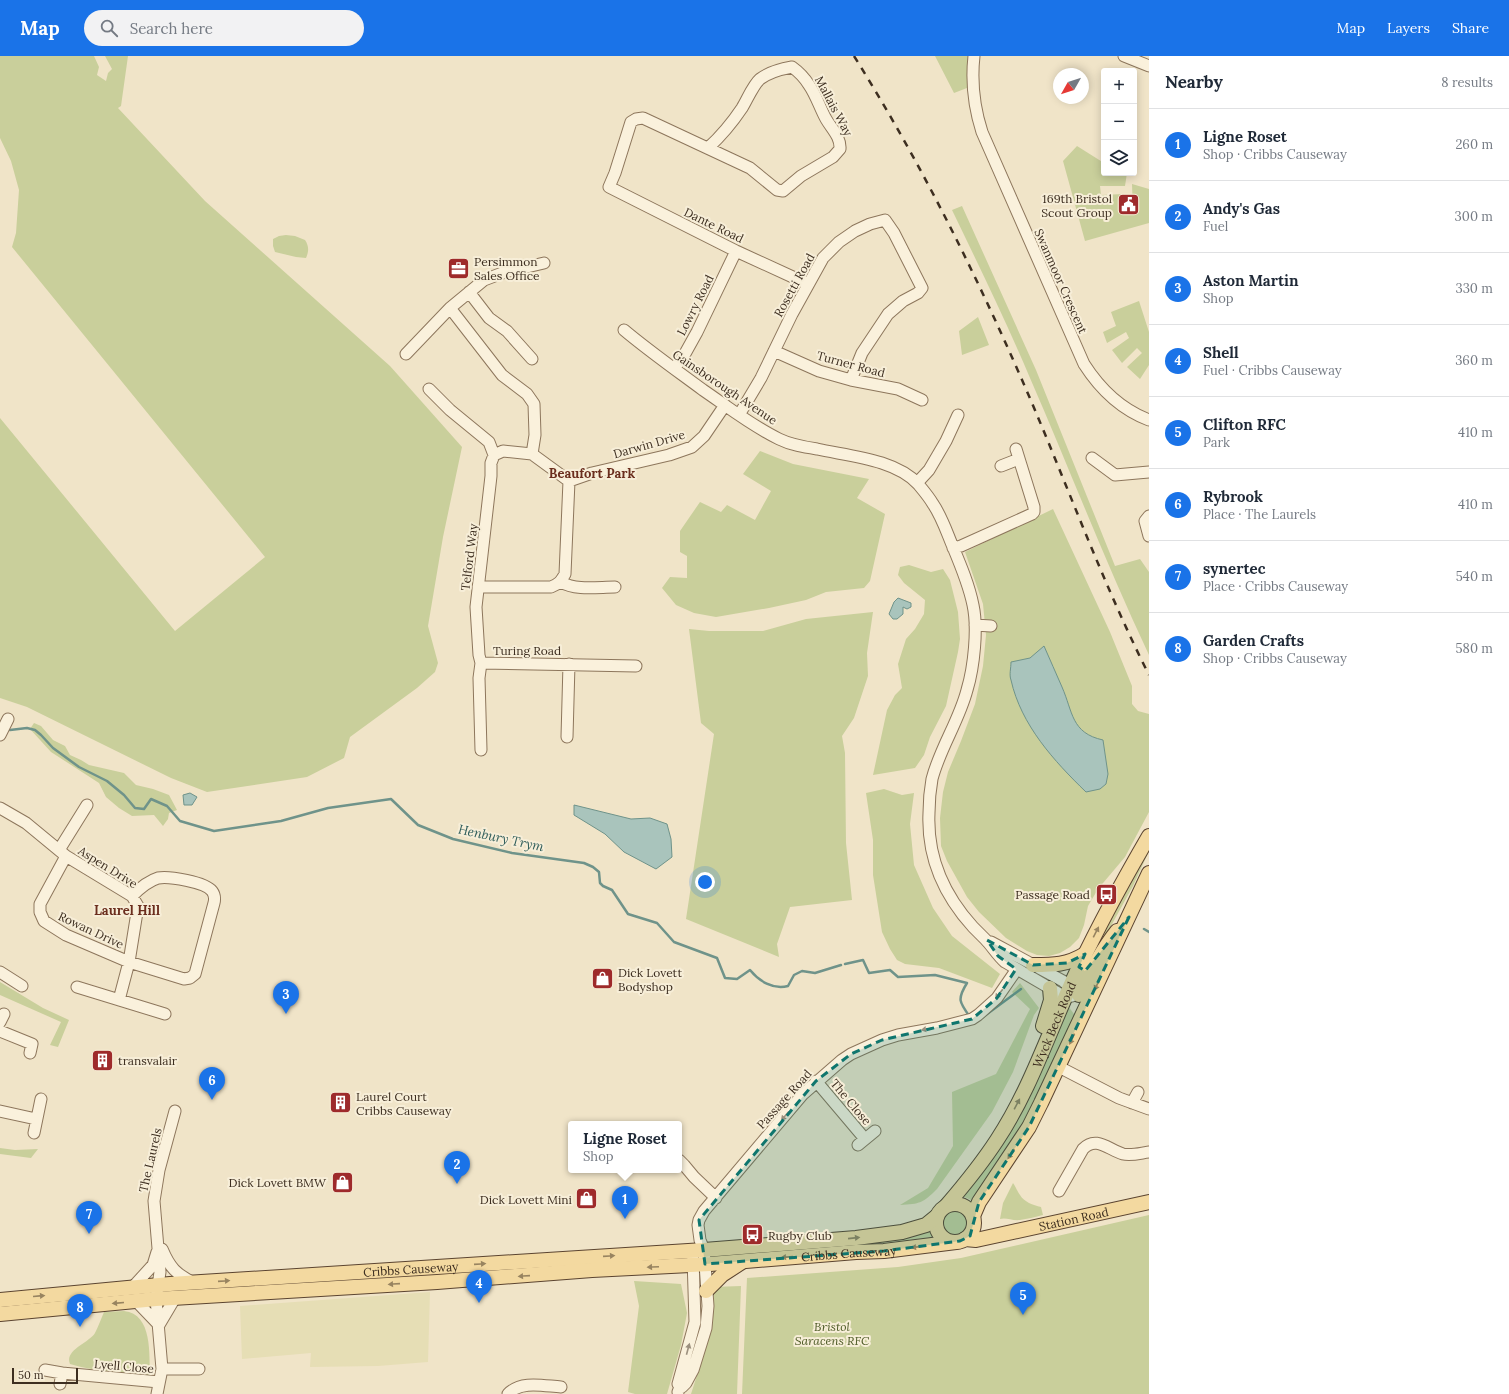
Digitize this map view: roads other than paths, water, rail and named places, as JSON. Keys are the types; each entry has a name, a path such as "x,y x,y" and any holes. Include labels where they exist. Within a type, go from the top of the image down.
{"main road":[{"name":"Wyck Beck Road","path":"974,1218 979,1202 1029,1127 1059,1067 1085,954 1114,898 1149,836"},
{"name":"Wyck Beck Road","path":"947,1205 998,1139 1030,1077 1075,996 1129,917 1149,873"},
{"path":"1033,965 1067,963 1076,960 1085,954"},
{"path":"1030,1077 1039,1038 1051,1000 1050,988"},
{"name":"Station Road","path":"960,1241 976,1240 1149,1202"},
{"path":"974,1218 973,1230 970,1236 960,1241 950,1241 940,1234 937,1228 937,1216 947,1205 953,1203 965,1206 974,1218 978,1225 998,1234"},
{"name":"Cribbs Causeway","path":"0,1300 132,1288 157,1292 174,1298 437,1282 700,1261 902,1232 926,1224 937,1216"},
{"name":"Cribbs Causeway","path":"0,1314 136,1301 157,1292 194,1283 700,1261 742,1261 884,1251 960,1241"},
{"path":"706,1291 722,1275 742,1261"}],"street":[{"name":"Swanmoor Crescent","path":"974,56 972,73 973,95 976,114 982,132 1084,364 1094,380 1108,395 1120,405 1149,420"},
{"path":"1124,56 1149,66"},
{"name":"Mallais Way","path":"609,187 631,122 636,119 643,118 750,168 777,190 783,191 801,176 838,153 840,144 834,131 826,120 810,86 800,72 792,67 774,71 760,79 728,128 719,139 708,148"},
{"name":"Dante Road","path":"609,187 736,251 808,284"},
{"name":"Rosetti Road","path":"739,415 761,378 808,284 823,258 839,242 870,224 885,220 894,233 922,288 918,293 903,301 888,314 862,353 851,380"},
{"name":"Lowry Road","path":"674,368 682,358 697,332 736,251"},
{"path":"406,354 450,308 484,280 505,272 544,263"},
{"path":"469,292 490,318 507,331 532,360"},
{"path":"450,308 502,375 527,394 534,404 535,435 532,454"},
{"name":"Gainsborough Avenue","path":"624,330 646,348 739,415 783,441 794,445 869,460 902,472 917,483 934,505 942,519 965,578 973,607 974,625 972,668 968,690 964,703 937,764 932,780 928,822 934,860 940,877 959,909 987,940 998,956 1050,988 1075,996"},
{"name":"Turner Road","path":"774,351 819,371 851,380 898,389 922,400"},
{"path":"429,389 450,410 489,442 494,455 503,452 532,454 569,481 566,574 561,582 551,587 478,587"},
{"name":"Darwin Drive","path":"569,481 592,473 669,455 692,447 704,436 725,405"},
{"path":"917,483 929,470 946,441 958,415"},
{"path":"955,553 985,535 1034,512 1034,507 1017,454 1000,466"},
{"name":"Telford Way","path":"481,663 476,607 491,476 491,462 494,455"},
{"path":"1092,458 1115,475 1149,472"},
{"path":"1149,516 1145,521 1149,536"},
{"path":"561,582 568,586 578,587 615,587"},
{"path":"974,625 991,626"},
{"name":"Turing Road","path":"482,750 479,678 481,663 636,666"},
{"path":"567,737 569,664"},
{"path":"0,735 8,719"},
{"name":"Aspen Drive","path":"87,805 63,853 132,896 138,906 128,962 119,1000"},
{"path":"0,808 26,823 63,853"},
{"name":"Rowan Drive","path":"63,853 43,897 40,908 42,918 47,924 66,935 128,962"},
{"path":"128,962 184,979 190,978 195,974 215,898 213,892 198,883 165,877 156,879 141,888 132,896"},
{"name":"Gainsborough Avenue","path":"987,940 1063,981 1075,996"},
{"name":"Passage Road","path":"700,1261 698,1230 699,1220 803,1094 816,1081 851,1054 882,1040 898,1035 937,1028 975,1017 1001,992 1017,969"},
{"path":"0,972 22,986"},
{"path":"78,987 165,1014"},
{"path":"0,1031 32,1044 30,1053"},
{"path":"1059,1067 1132,1103 1149,1109"},
{"name":"The Close","path":"816,1081 862,1142 875,1131"},
{"path":"1132,1103 1138,1092"},
{"path":"34,1133 41,1099"},
{"path":"0,1111 36,1120"},
{"name":"The Laurels","path":"156,1394 162,1369 157,1292 160,1272 154,1201 155,1187 175,1111"},
{"path":"1059,1191 1083,1148 1088,1143 1094,1142 1125,1155 1149,1152"},
{"path":"682,1162 694,1177 716,1198"},
{"name":"The Laurels","path":"158,1239 167,1262 173,1270 194,1283"},
{"name":"The Laurels","path":"132,1288 153,1265 157,1253 158,1239"},
{"path":"679,1390 686,1383 693,1370 706,1328 708,1306 700,1261"},
{"path":"679,1390 678,1384 695,1322 700,1261"},
{"path":"136,1301 159,1325 174,1298"},
{"path":"162,1369 199,1369"},
{"name":"Lyell Close","path":"45,1370 61,1378 159,1382"},
{"path":"508,1394 514,1388 526,1385 561,1387"}],"water":[{"path":"898,598 911,603 911,607 907,609 903,607 903,614 897,619 893,619 889,614 894,602"},
{"path":"1044,646 1062,687 1071,713 1079,727 1093,737 1103,740 1108,774 1106,784 1100,789 1086,792 1051,755 1040,741 1022,712 1010,678 1011,662 1030,658"},
{"path":"190,793 197,797 192,805 184,805 183,795"},
{"path":"574,805 631,819 650,818 667,824 671,839 672,857 656,869 624,852 605,834 574,815"}],"waterway":[{"name":"Henbury Trym","path":"10,730 27,728 35,730 53,748 79,767 107,781 124,795 135,808 144,809 151,799 167,806 180,821 214,831 281,821 328,808 391,799 418,825 453,839 512,853 584,863 593,867 599,872 600,883 612,890 628,914 657,923 674,942 717,958 725,978 737,979 750,970 767,984 782,987 788,986 794,975 802,971 815,973 841,965"},
{"path":"1144,929 1149,932"},
{"name":"Henbury Trym","path":"845,964 863,960 869,973 890,970 898,977 935,975 967,983 962,993 961,1000 963,1008 970,1017"},
{"path":"983,1017 1021,989"}],"railway":[{"path":"854,56 920,169 979,285 1032,403 1096,559 1130,637 1149,675"}],"place":[{"name":"169th Bristol Scout Group","path":"1128,205"},
{"name":"Persimmon Sales Office","path":"459,268"},
{"name":"Passage Road","path":"1106,894"},
{"name":"Dick Lovett Bodyshop","path":"602,979"},
{"name":"Aston Martin","path":"286,1014"},
{"name":"transvalair","path":"103,1060"},
{"name":"Rybrook","path":"212,1100"},
{"name":"Laurel Court Cribbs Causeway","path":"340,1103"},
{"name":"Dick Lovett BMW","path":"342,1182"},
{"name":"Andy's Gas","path":"457,1184"},
{"name":"Dick Lovett Mini","path":"587,1199"},
{"name":"Ligne Roset","path":"625,1219"},
{"name":"synertec","path":"89,1234"},
{"name":"Rugby Club","path":"753,1235"},
{"name":"Shell","path":"479,1303"},
{"name":"Clifton RFC","path":"1023,1315"},
{"name":"Garden Crafts","path":"80,1327"}],"district":[{"name":"Beaufort Park","path":"592,473"},
{"name":"Laurel Hill","path":"127,910"}],"park label":[{"name":"Bristol Saracens RFC","path":"832,1333"}]}
